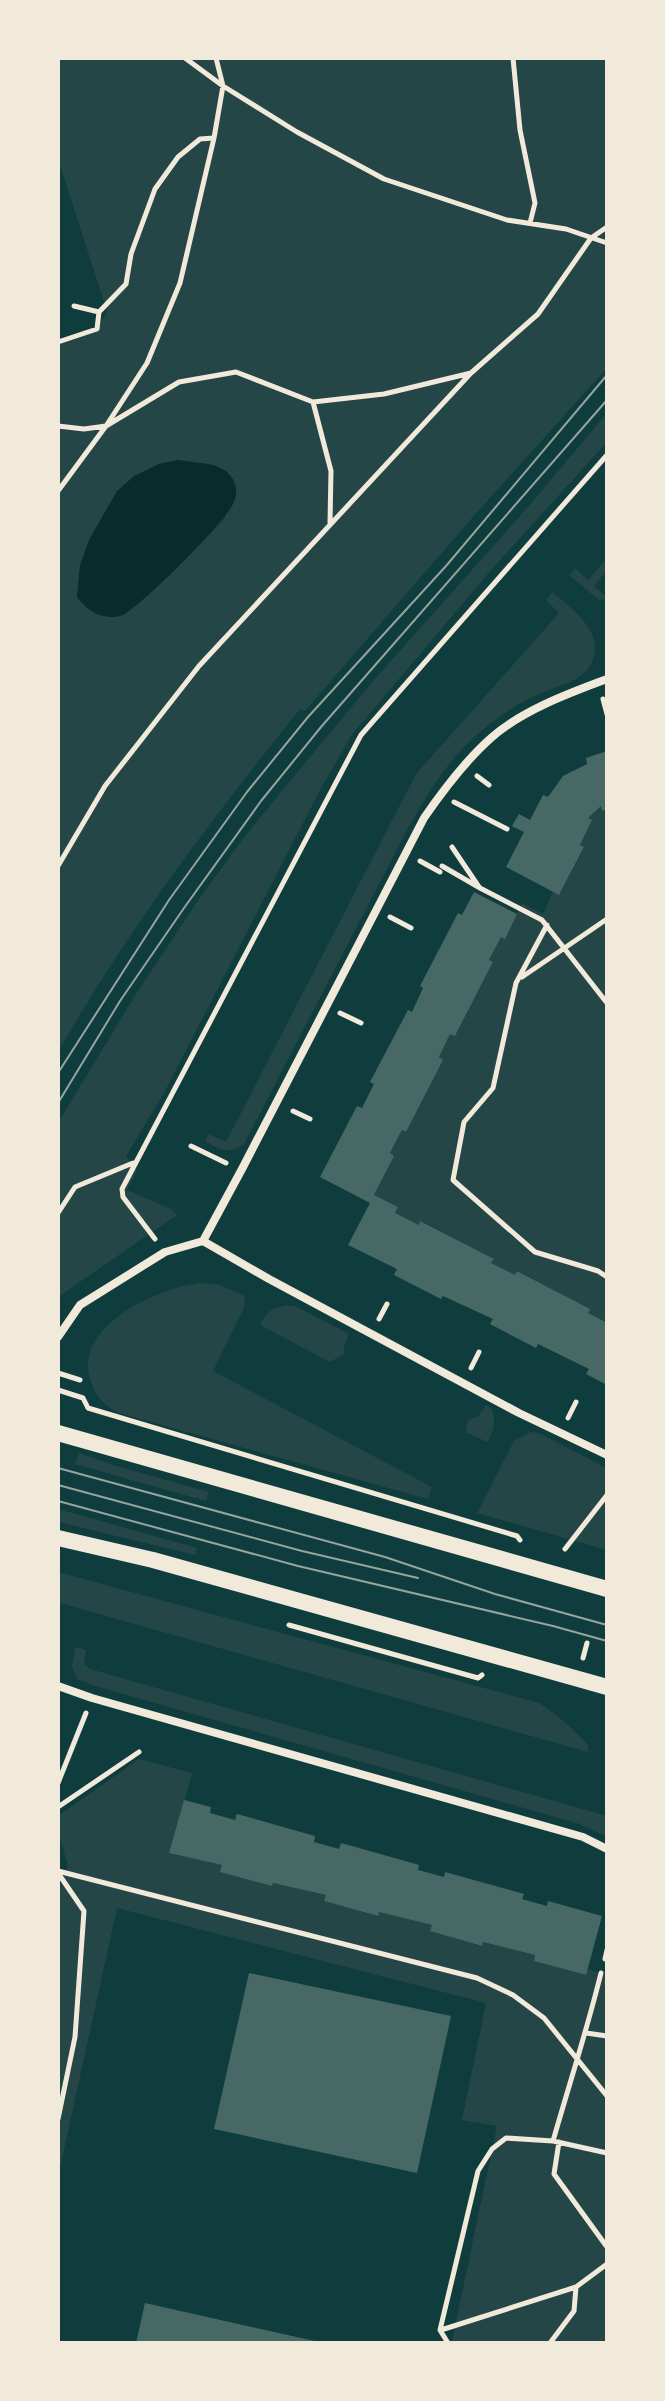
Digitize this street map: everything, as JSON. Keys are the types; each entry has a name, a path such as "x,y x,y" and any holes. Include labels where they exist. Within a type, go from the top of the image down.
{"main road":[{"path":"58,1433 607,1589"},
{"path":"58,1538 153,1560 607,1687"}],"street":[{"path":"58,1337 80,1305 165,1252 203,1241 417,830 449,781 493,736 538,707 607,679"},
{"path":"203,1241 519,1413 607,1455"},
{"path":"58,1686 583,1837 607,1849"}],"path":[{"path":"185,58 223,86 297,132 384,179 507,220 566,229 607,243"},
{"path":"58,491 147,363 180,283 223,86 216,58"},
{"path":"513,58 520,130 535,203 530,223"},
{"path":"58,342 97,329 99,312 126,284 131,254 155,189 178,157 200,139 214,138"},
{"path":"58,866 105,786 199,666 471,373 538,314 591,238 607,227"},
{"path":"74,306 99,312"},
{"path":"58,426 84,429 106,426 179,382 236,372 313,402 384,394 471,373"},
{"path":"313,402 331,471 330,525"},
{"path":"165,1252 123,1197 122,1189 361,735 607,455"},
{"path":"439,795 507,829"},
{"path":"452,847 480,888"},
{"path":"442,866 542,920 607,1003"},
{"path":"519,979 607,919"},
{"path":"547,925 519,979 493,1088 464,1122 453,1180 535,1252 598,1271 607,1277"},
{"path":"191,1146 242,1169"},
{"path":"58,1213 75,1187 134,1163"},
{"path":"58,1373 80,1380"},
{"path":"58,1390 83,1398 88,1408 517,1536"},
{"path":"565,1549 607,1495"},
{"path":"581,1662 587,1643"},
{"path":"363,1646 478,1678"},
{"path":"58,1783 77,1734"},
{"path":"58,1807 139,1752"},
{"path":"58,1872 477,1978 513,1995 544,2018 607,2096"},
{"path":"58,1872 84,1911 75,2037 58,2119"},
{"path":"605,1959 607,1950"},
{"path":"601,1973 586,2033 576,2057 556,2142 554,2174 607,2247"},
{"path":"586,2033 607,2036"},
{"path":"448,2343 440,2330 478,2171 492,2149 506,2138 556,2142 607,2153"},
{"path":"440,2330 576,2287 607,2264"},
{"path":"550,2343 574,2311 576,2287"}],"shaded area":[{"path":"58,58 607,58 607,368 305,711 300,709 172,876 58,1052 58,339 93,328 107,311 58,159","holes":["178,460 214,465 228,472 225,518 172,573 123,616 159,464"]},
{"path":"607,413 607,442 491,570 351,736 320,790 164,1093 126,1156 137,1170 127,1190 171,1209 177,1215 58,1297 58,1123 134,997 199,899 276,798 374,680"},
{"path":"178,460 213,465 225,471 235,485 233,504 198,546 129,611 113,617 96,613 77,597 80,565 89,540 117,491 134,476 159,464"},
{"path":"607,558 607,570 594,586 607,598 599,600 569,575 575,568 588,580"},
{"path":"552,592 586,623 595,643 590,666 573,680 505,713 459,752 405,834 244,1144 224,1150 205,1141 208,1134 226,1142 416,774 559,613 546,600"},
{"path":"601,806 603,811 607,809 607,1323 588,1313 589,1309 518,1271 515,1275 491,1263 493,1259 421,1221 419,1225 395,1213 397,1207 374,1195 393,1156 390,1153 402,1130 406,1132 443,1060 439,1057 450,1034 455,1036 493,963 489,960 501,937 505,938 522,903 543,914 553,892 560,894 584,848 580,845 592,821 588,818"},
{"path":"200,1283 220,1285 245,1296 244,1308 213,1371 432,1487 428,1499 119,1413 102,1401 91,1382 88,1362 94,1344 105,1328 141,1302 182,1286"},
{"path":"287,1305 295,1306 349,1334 344,1354 330,1362 260,1325 270,1311"},
{"path":"486,1405 492,1409 494,1422 487,1442 466,1432 468,1420 478,1417"},
{"path":"530,1432 539,1433 607,1468 607,1550 477,1513 514,1441"},
{"path":"79,1453 209,1492 206,1501 75,1464"},
{"path":"58,1509 197,1548 195,1555 58,1522"},
{"path":"58,1572 539,1703 577,1733 588,1745 588,1752 60,1603 58,1606"},
{"path":"75,1647 86,1650 84,1664 90,1669 607,1816 607,1837 577,1823 95,1686 77,1679 72,1667"},
{"path":"139,1759 192,1773 170,1853 222,1865 221,1872 271,1886 273,1883 326,1895 324,1901 377,1916 379,1912 432,1925 430,1931 481,1946 483,1942 535,1955 534,1961 585,1975 587,1969 607,1975 607,2343 452,2341 497,2126 462,2120 486,2003 117,1908 58,2177 58,1892 68,1866 58,1831 58,1816"}],"building":[{"path":"607,751 607,809 602,811 601,806 588,818 592,820 580,845 584,847 559,895 506,867 524,832 512,826 519,814 530,820 543,795 548,797 563,776 587,764 586,758"},
{"path":"474,892 517,914 505,939 501,937 489,960 493,962 455,1036 450,1034 439,1057 443,1060 406,1132 402,1130 390,1153 394,1156 374,1195 398,1207 395,1213 419,1225 420,1221 494,1259 491,1263 515,1275 517,1271 590,1309 588,1313 607,1323 607,1385 586,1374 589,1369 538,1344 536,1348 490,1324 493,1319 443,1296 441,1299 394,1275 397,1269 348,1245 370,1203 320,1177 357,1106 362,1108 374,1084 370,1082 408,1010 412,1012 423,988 420,986 458,913 462,915"},
{"path":"184,1800 211,1807 210,1813 235,1820 237,1814 315,1836 314,1842 339,1849 341,1843 419,1865 418,1870 444,1877 445,1872 524,1894 522,1899 547,1906 548,1901 602,1916 586,1975 534,1961 535,1955 483,1942 482,1946 430,1931 432,1925 379,1912 378,1916 324,1901 326,1895 273,1883 272,1886 220,1872 222,1865 169,1853"},
{"path":"249,1973 451,2016 417,2173 214,2129"},
{"path":"145,2303 319,2342 319,2343 136,2343"}],"tram line":[{"path":"58,1073 169,900 247,792 308,717 446,566 607,375"},
{"path":"58,1103 120,1001 261,801 321,727 607,400"},
{"path":"58,1468 385,1557 495,1594 607,1625"},
{"path":"58,1485 302,1551 418,1578"},
{"path":"58,1501 298,1566 607,1641"}]}
